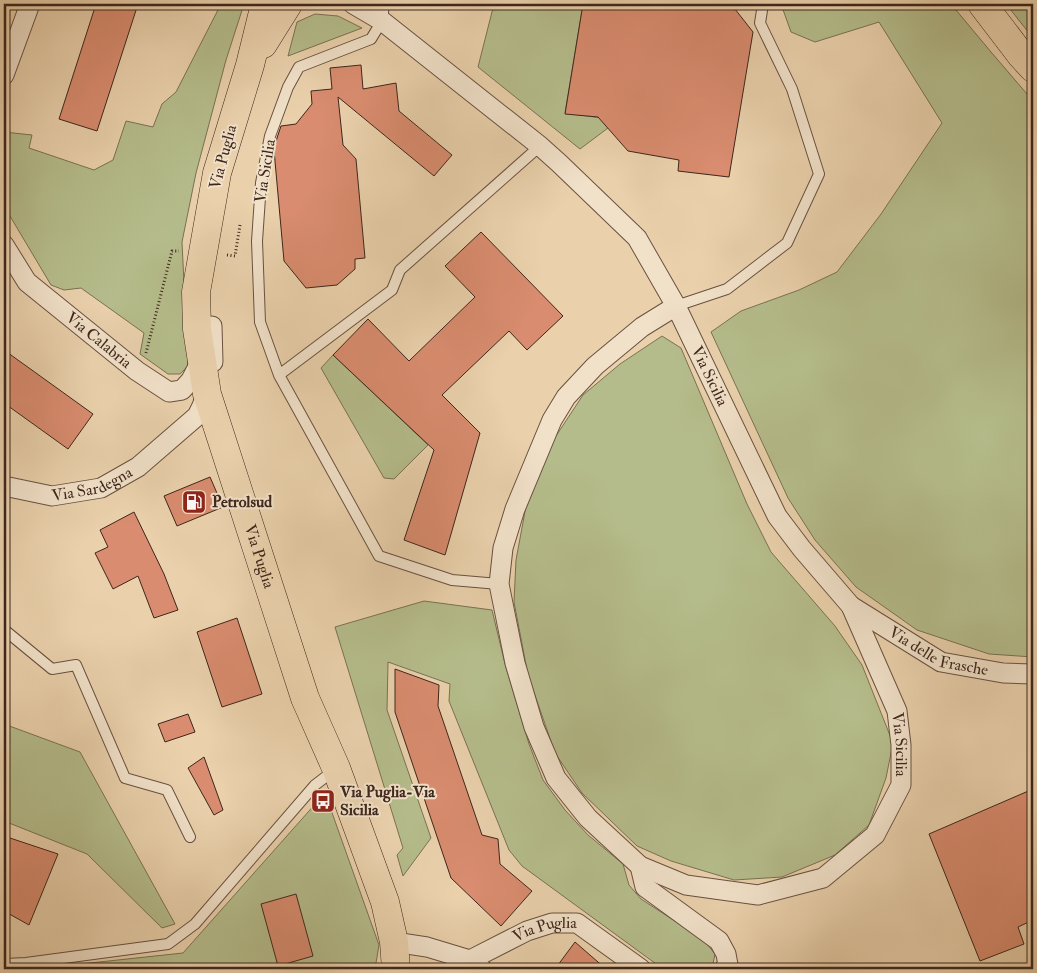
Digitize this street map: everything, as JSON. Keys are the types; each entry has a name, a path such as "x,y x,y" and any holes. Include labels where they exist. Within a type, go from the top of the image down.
{"main road":[{"name":"Via Puglia","path":"265,4 250,65 217,173 196,292 197,330 201,360 207,394 305,698 336,768 385,902 394,942 396,969"},
{"name":"Via Puglia","path":"250,65 288,4"},
{"path":"982,4 1033,68"},
{"name":"Via Puglia","path":"204,252 212,326 221,384 261,513 323,691 336,768"}],"street":[{"path":"4,75 30,4"},
{"name":"Via Sicilia","path":"353,4 383,12"},
{"name":"Via Sicilia","path":"369,4 383,12 540,146 638,238 676,306 777,516 802,549 851,606 897,711 900,736 901,785 875,835 823,878 758,895 686,885 640,866 588,818 556,778 534,727 515,663 499,584 503,548 515,509 552,420 566,397 595,366 642,327 676,306"},
{"name":"Via Calabria","path":"4,244 27,282 137,371 169,392 182,390 191,380 201,360"},
{"name":"Via Sardegna","path":"4,486 52,496 101,488 138,467 168,439 197,416 207,394 213,366 212,326"},
{"name":"Via Sardegna","path":"168,439 194,397 199,383 201,360"},
{"name":"Via Sardegna","path":"168,439 191,429 206,428 214,434 228,460"},
{"name":"Via delle Frasche","path":"851,606 941,662 1003,673 1033,674"},
{"path":"640,866 645,887 719,942 726,954 728,965 724,969"},
{"name":"Via Puglia","path":"394,942 427,947 476,965 526,931 552,923 576,923 641,969"}],"lane":[{"name":"Via Sicilia","path":"676,306 727,289 787,243 820,174 792,89 760,23 763,4"},
{"name":"Via Sicilia","path":"383,12 371,39 299,66 288,87 270,136 261,183 257,241 260,322 279,375 379,556 452,580 499,584"},
{"path":"279,375 392,290 400,270 540,146"},
{"path":"4,632 7,632 52,669 76,665 125,778 167,790 190,837"},
{"path":"4,964 26,963 168,944 195,924 315,785 336,768"}],"green space":[{"path":"221,4 244,4 226,60 196,173 182,242 188,366 180,374 168,374 140,354 144,333 81,288 64,290 51,285 4,206 4,132 32,135 29,148 94,170 113,160 126,121 153,127 162,104 176,92"},
{"path":"494,4 583,4 565,113 610,119 608,128 580,149 478,67"},
{"path":"781,4 951,4 1033,101 1033,657 989,654 917,630 856,587 815,540 788,498 711,332 741,311 799,290 837,272 881,214 942,123 879,22 815,42 791,32"},
{"path":"1006,4 1033,4 1033,38"},
{"path":"315,14 338,16 362,28 288,56 297,22"},
{"path":"662,336 681,348 747,504 771,552 835,626 862,665 893,743 886,778 869,825 835,855 782,877 734,880 671,861 637,846 582,793 555,753 528,675 514,602 516,560 526,506 554,439 583,395 620,364"},
{"path":"333,355 428,445 394,479 384,478 321,368"},
{"path":"424,601 492,610 505,664 529,744 543,780 565,810 588,835 623,864 629,885 641,899 704,940 715,954 712,969 663,969 522,866 509,850 449,701 450,684 388,662 387,710 431,838 403,876 397,855 403,848 335,627"},
{"path":"4,724 80,752 175,924 162,928 87,854 4,821"},
{"path":"325,793 379,945 375,969 34,969 183,953"}],"building":[{"path":"96,4 138,4 97,131 59,119"},
{"path":"583,4 731,4 753,32 729,177 678,171 679,160 628,151 598,117 565,114"},
{"path":"361,65 363,89 396,83 399,111 452,155 434,176 338,97 343,145 356,159 365,258 355,259 355,269 337,285 306,288 284,261 274,150 281,126 296,124 312,104 311,91 332,89 330,68"},
{"path":"481,232 563,316 527,350 509,331 442,395 480,433 445,555 404,540 434,450 333,355 368,319 409,361 475,297 445,266"},
{"path":"4,350 93,414 68,449 4,403"},
{"path":"210,477 223,507 177,526 164,496"},
{"path":"134,512 164,574 178,610 154,618 138,576 113,589 95,553 108,547 100,530"},
{"path":"237,618 262,694 222,707 197,632"},
{"path":"395,669 439,685 438,706 482,835 498,839 500,864 532,891 501,926 451,878 395,712"},
{"path":"188,714 195,732 165,742 158,724"},
{"path":"204,757 223,810 214,815 188,768"},
{"path":"1033,789 1033,920 1018,927 1024,944 980,961 929,834"},
{"path":"4,836 58,854 29,925 4,911"},
{"path":"296,894 313,956 278,966 261,904"},
{"path":"575,942 606,969 555,969"}],"place":[{"name":"Petrolsud","path":"194,502"},
{"name":"Via Puglia-Via Sicilia","path":"323,801"}]}
